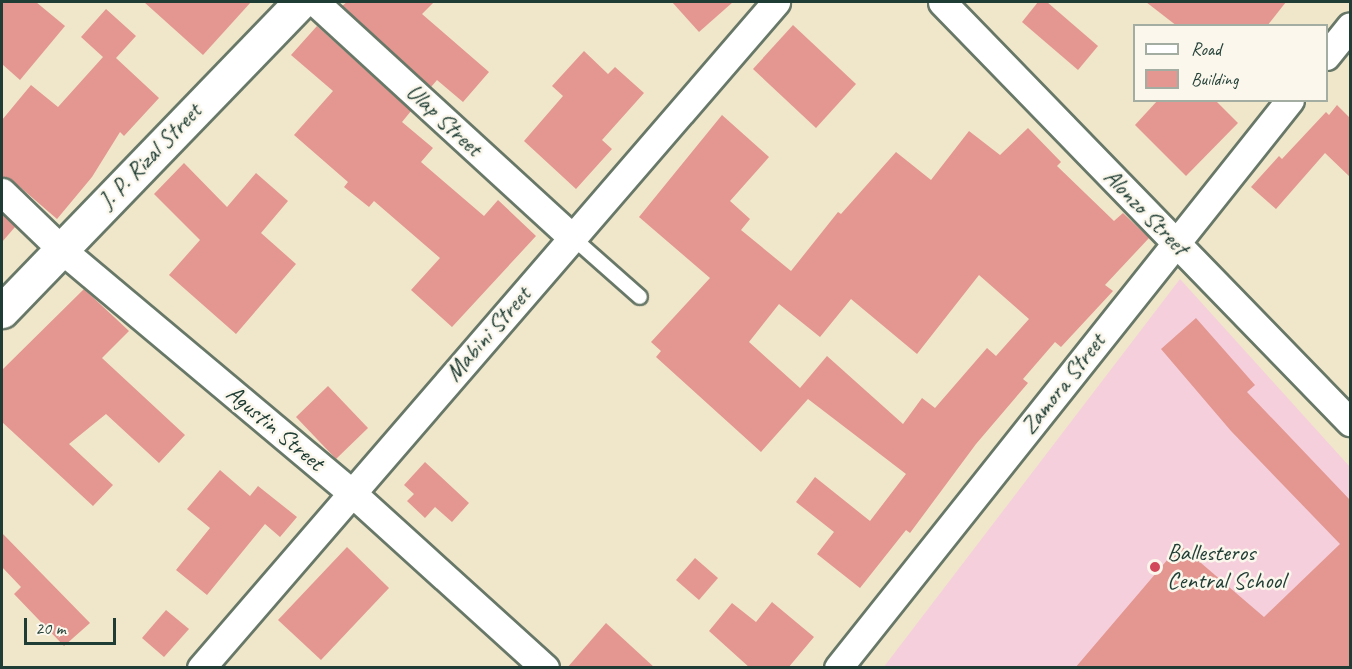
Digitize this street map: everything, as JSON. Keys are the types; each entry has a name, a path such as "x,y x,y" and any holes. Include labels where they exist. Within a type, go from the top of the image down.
{"main road":[{"name":"J. P. Rizal Street","path":"2,311 300,2"}],"street":[{"name":"Ulap Street","path":"315,2 573,238"},
{"name":"Mabini Street","path":"201,668 776,2"},
{"name":"Alonzo Street","path":"942,2 1350,422"},
{"path":"1328,54 1350,26"},
{"name":"Zamora Street","path":"838,668 1288,102"},
{"name":"Agustin Street","path":"2,192 61,249 351,492 545,668"}],"lane":[{"path":"573,238 640,297"}],"shaded area":[{"name":"Ballesteros Central School","path":"1180,279 1350,467 1350,667 883,668"}],"building":[{"path":"2,2 36,2 65,26 20,80 2,64"},
{"path":"144,2 251,2 203,55"},
{"path":"347,2 434,2 422,14 489,72 463,102 437,80 431,87 342,6"},
{"path":"672,2 733,2 699,32"},
{"path":"1038,2 1047,2 1098,46 1078,70 1022,22"},
{"path":"1146,2 1286,2 1269,24 1174,24"},
{"path":"106,9 136,36 116,58 159,98 124,136 120,132 92,177 57,219 13,181 2,177 2,120 31,85 58,107 103,57 81,37"},
{"path":"793,25 856,84 816,128 753,69"},
{"path":"317,26 411,111 402,122 433,148 421,162 484,216 498,200 536,236 452,327 411,290 440,258 374,201 369,207 344,187 348,182 294,135 333,91 291,55"},
{"path":"584,51 608,74 615,67 644,93 602,140 612,149 576,189 524,141 563,96 552,86"},
{"path":"1156,102 1217,102 1238,123 1186,176 1135,125"},
{"path":"1337,105 1350,118 1350,177 1325,153 1276,209 1251,187 1279,156 1282,159 1326,112 1329,115"},
{"path":"722,115 769,157 730,201 750,219 741,230 791,271 838,212 841,214 896,152 931,180 969,131 1000,155 1028,128 1061,162 1057,166 1114,221 1123,213 1149,238 1105,285 1113,291 1061,347 1055,342 1023,379 1028,383 976,444 910,533 906,530 860,588 817,554 834,532 796,502 815,477 870,521 906,474 808,399 761,452 656,357 661,351 651,342 710,278 639,217","holes":["979,275 1029,319 996,356 987,348 935,408 922,398 903,424 827,356 800,388 749,342 779,304 820,337 851,299 917,354"]},
{"path":"184,163 227,207 256,173 288,201 261,233 296,264 236,334 169,275 200,240 154,194"},
{"path":"2,213 15,227 2,242"},
{"path":"84,289 129,331 102,358 185,435 159,463 106,414 69,444 113,485 93,506 2,422 2,370"},
{"path":"1196,318 1255,385 1247,392 1350,500 1350,668 1075,668 1180,545 1264,617 1340,544 1231,431 1161,349"},
{"path":"328,386 368,428 336,459 296,417"},
{"path":"425,462 469,503 452,522 435,507 425,518 407,501 414,494 404,485"},
{"path":"220,470 250,496 258,486 297,517 280,537 265,524 207,595 176,570 210,528 187,509"},
{"path":"2,533 90,623 64,646 14,594 21,587 2,567"},
{"path":"347,547 389,588 321,660 278,620"},
{"path":"695,558 718,578 699,600 676,580"},
{"path":"772,602 814,637 788,668 750,668 709,631 732,603 756,622"},
{"path":"166,610 189,629 164,657 142,638"},
{"path":"606,623 655,668 567,668"}],"place":[{"name":"Ballesteros Central School","path":"1155,567"}]}
